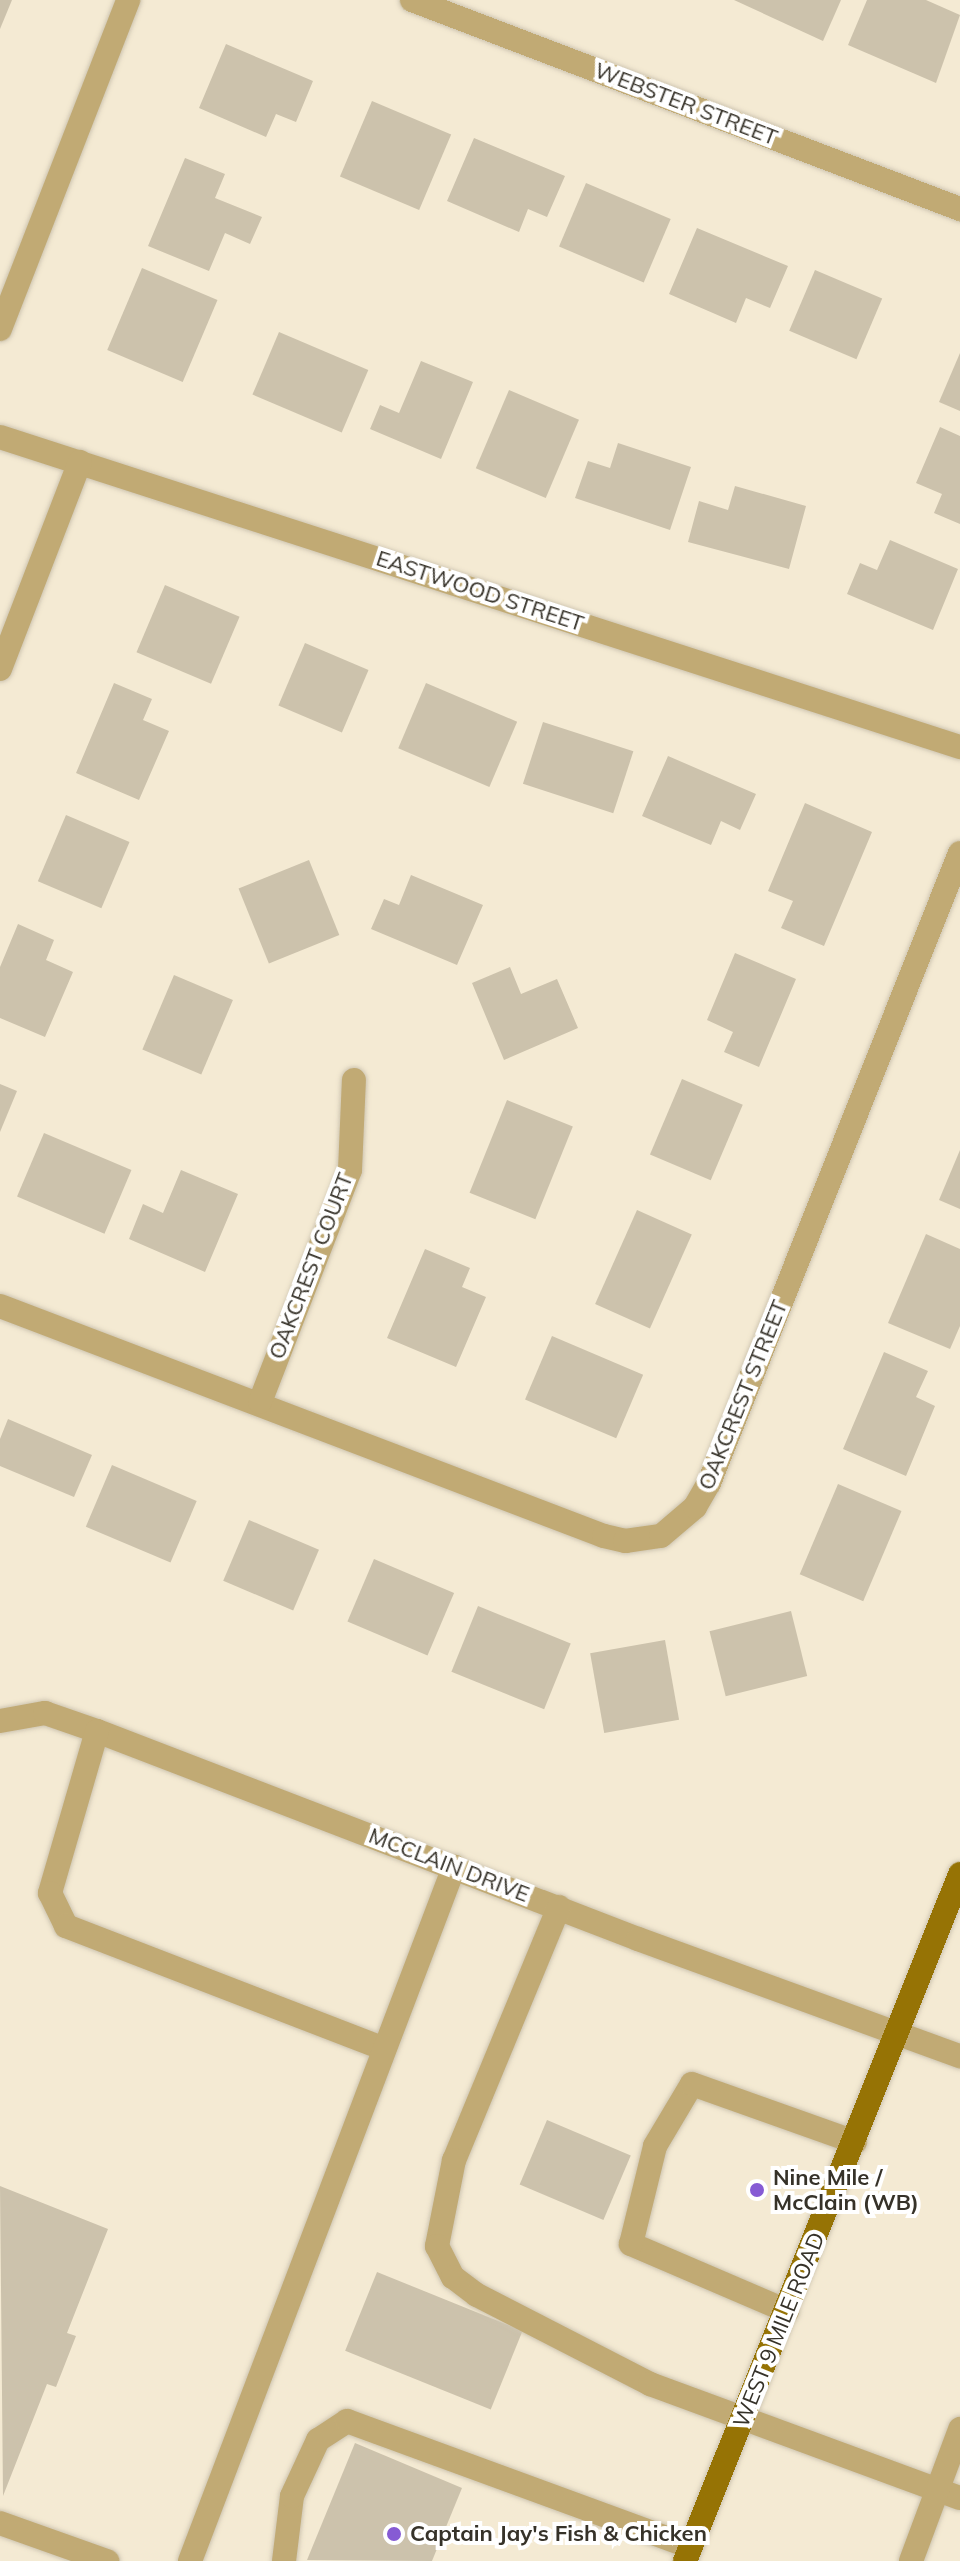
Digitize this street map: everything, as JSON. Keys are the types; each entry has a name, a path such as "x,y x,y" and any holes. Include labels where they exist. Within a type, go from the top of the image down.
{"main road":[{"name":"WEST 9 MILE ROAD","path":"688,2554 960,1874"}],"street":[{"path":"0,329 128,0"},
{"name":"WEBSTER STREET","path":"412,0 960,209"},
{"name":"EASTWOOD STREET","path":"0,437 960,747"},
{"path":"0,669 80,462"},
{"name":"OAKCREST STREET","path":"0,1306 260,1402 604,1536 644,1541 677,1525 709,1483 960,853"},
{"name":"OAKCREST COURT","path":"260,1402 350,1170 354,1080"},
{"name":"MCCLAIN DRIVE","path":"0,1721 45,1713 97,1731 960,2056"},
{"path":"97,1731 50,1893 66,1926 384,2049"},
{"path":"190,2561 454,1867"},
{"path":"559,1907 454,2160 437,2246 453,2277 477,2295 650,2384 949,2494"},
{"path":"787,2311 631,2244 655,2146 692,2084 855,2142"},
{"path":"284,2561 299,2482 318,2440 347,2421 688,2554"},
{"path":"911,2561 949,2494 960,2429"},
{"path":"0,2523 107,2561"}],"building":[{"path":"0,0 12,0 0,29"},
{"path":"734,0 841,0 823,41"},
{"path":"867,0 926,0 960,15 936,83 848,45"},
{"path":"226,44 313,81 296,122 276,114 266,137 199,108"},
{"path":"372,101 451,135 419,210 340,176"},
{"path":"474,138 565,176 547,217 528,209 519,232 447,201"},
{"path":"185,158 225,174 215,198 262,217 250,244 225,233 209,271 148,246"},
{"path":"586,183 671,219 644,282 559,247"},
{"path":"697,228 788,266 770,308 746,298 736,323 669,294"},
{"path":"142,268 217,300 183,382 107,350"},
{"path":"815,270 882,299 856,359 789,331"},
{"path":"279,332 368,370 342,432 252,395"},
{"path":"960,353 960,411 939,402"},
{"path":"421,361 473,382 441,459 370,429 380,405 399,413"},
{"path":"509,390 579,420 546,498 476,468"},
{"path":"940,427 960,436 960,524 934,513 942,494 916,483"},
{"path":"618,443 691,467 670,530 575,498 588,461 610,468"},
{"path":"735,486 806,506 789,569 688,542 699,501 728,510"},
{"path":"890,540 958,569 933,630 847,594 860,563 877,570"},
{"path":"165,585 240,617 211,684 136,652"},
{"path":"305,643 369,670 342,733 278,706"},
{"path":"114,683 152,699 143,720 169,731 139,800 76,773"},
{"path":"426,683 517,722 489,787 398,748"},
{"path":"543,722 633,751 613,813 523,784"},
{"path":"668,756 756,794 740,830 721,821 711,845 642,816"},
{"path":"805,803 872,832 824,946 781,928 793,901 768,891"},
{"path":"66,815 130,842 101,908 38,881"},
{"path":"309,860 339,935 269,964 239,888"},
{"path":"411,875 483,905 457,965 371,929 384,899 399,905"},
{"path":"18,924 54,940 46,960 73,972 45,1037 0,1018 0,967"},
{"path":"735,953 796,979 759,1067 724,1052 733,1032 707,1020"},
{"path":"510,967 521,994 557,979 578,1028 504,1060 472,983"},
{"path":"174,975 233,1000 201,1075 142,1050"},
{"path":"682,1079 743,1105 711,1180 650,1154"},
{"path":"0,1084 17,1091 0,1132"},
{"path":"507,1100 573,1127 535,1219 470,1193"},
{"path":"44,1133 131,1170 104,1234 17,1197"},
{"path":"960,1150 960,1209 939,1200"},
{"path":"181,1170 238,1194 205,1272 129,1239 143,1204 163,1213"},
{"path":"637,1210 692,1234 650,1328 595,1304"},
{"path":"926,1234 960,1249 960,1326 950,1349 888,1323"},
{"path":"425,1249 470,1268 462,1287 486,1297 456,1367 387,1338"},
{"path":"552,1336 643,1375 616,1438 525,1400"},
{"path":"884,1352 928,1371 916,1397 935,1406 906,1476 843,1449"},
{"path":"8,1419 92,1455 74,1497 0,1466 0,1439"},
{"path":"112,1465 197,1501 171,1563 86,1527"},
{"path":"838,1484 902,1511 863,1601 800,1574"},
{"path":"249,1520 319,1550 293,1610 223,1581"},
{"path":"374,1559 454,1593 428,1656 347,1622"},
{"path":"478,1606 571,1643 544,1709 451,1672"},
{"path":"791,1611 807,1676 726,1696 709,1631"},
{"path":"665,1640 679,1720 604,1733 590,1653"},
{"path":"547,2120 631,2156 603,2220 520,2184"},
{"path":"0,2186 108,2229 67,2333 76,2336 56,2387 47,2384 3,2496"},
{"path":"377,2272 523,2331 491,2410 345,2351"},
{"path":"355,2443 462,2488 432,2561 307,2560"}],"place":[{"name":"Nine Mile / McClain (WB)","path":"757,2190"},
{"name":"Captain Jay's Fish & Chicken","path":"394,2534"}]}
